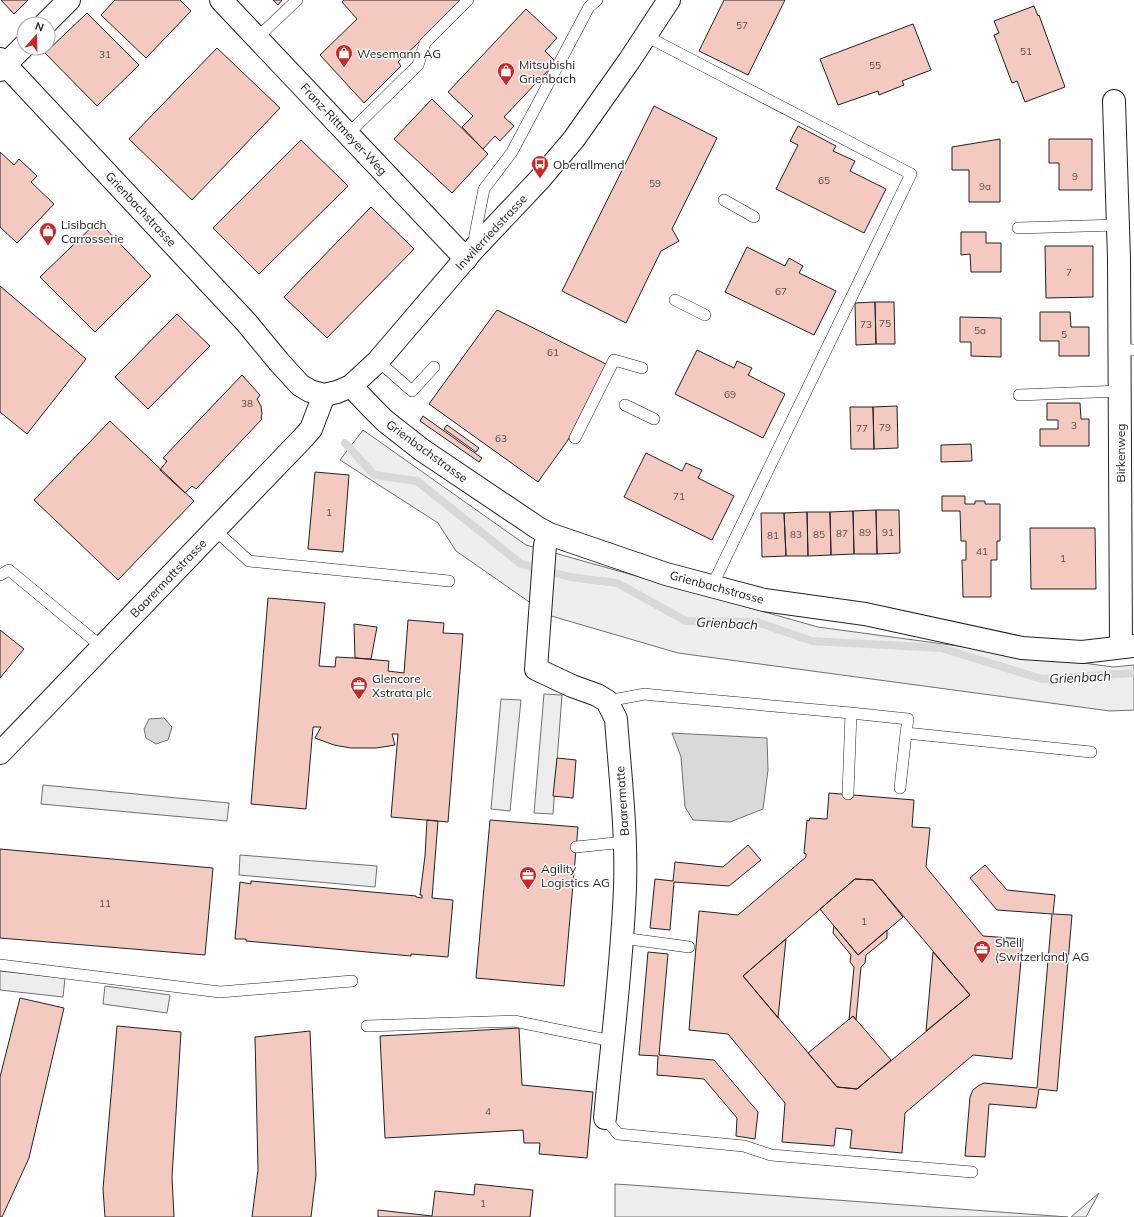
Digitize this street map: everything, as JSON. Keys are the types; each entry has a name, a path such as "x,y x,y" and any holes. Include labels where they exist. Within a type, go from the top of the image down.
{"street":[{"path":"53,16 69,0"},
{"name":"Franz-Rittmeyer-Weg","path":"221,0 348,134 469,255"},
{"name":"Inwilerriedstrasse","path":"324,395 352,386 378,361 469,255 540,179 574,139 646,36 664,2"},
{"path":"2,64 16,53"},
{"name":"Grienbachstrasse","path":"2,64 246,322 300,385 310,391 324,395"},
{"name":"Birkenweg","path":"1114,101 1118,225 1127,255 1127,350 1120,391 1127,646"},
{"name":"Grienbachstrasse","path":"352,386 385,421 422,450 538,528 549,534 666,574 764,600 864,614 1022,648 1082,652 1127,646"},
{"name":"Baarermattstrasse","path":"0,754 311,429 324,395"},
{"path":"549,534 545,545 536,669 572,686 597,695 607,701"},
{"name":"Baarermatte","path":"605,1118 622,938 625,887 625,842 616,719 607,701"}],"lane":[{"path":"257,38 297,0"},
{"path":"348,134 418,65 425,44 468,0"},
{"path":"469,255 484,189 512,152 589,7 597,0"},
{"path":"646,36 911,174 712,586"},
{"path":"724,200 754,217"},
{"path":"1018,228 1118,225"},
{"path":"675,300 705,314"},
{"path":"575,438 614,360 642,368"},
{"path":"378,361 412,391 434,367"},
{"path":"1019,395 1120,391"},
{"path":"624,405 654,419"},
{"path":"215,530 249,561 449,581"},
{"path":"0,575 9,570 102,647"},
{"path":"607,701 645,694 908,719 900,788"},
{"path":"848,794 851,713"},
{"path":"906,733 1090,752"},
{"path":"576,847 625,842"},
{"path":"622,938 689,947"},
{"path":"0,965 220,992 352,981"},
{"path":"367,1026 514,1021 612,1041"},
{"path":"605,1118 618,1134 744,1146 772,1155 972,1172"}],"shaded area":[{"path":"363,430 526,545 818,627 1113,667 1134,665 1134,710 1110,711 678,653 548,615 456,551 438,523 340,460"},
{"path":"544,694 562,695 553,814 534,813"},
{"path":"501,699 521,700 510,811 491,809"},
{"path":"164,718 172,727 168,740 156,744 146,738 144,729 149,719"},
{"path":"672,733 767,738 768,770 763,809 730,822 693,820 685,807 681,757"},
{"path":"43,785 229,803 227,821 41,804"},
{"path":"240,855 377,866 375,887 239,875"},
{"path":"0,971 65,978 63,997 0,990"},
{"path":"105,986 170,995 167,1013 103,1004"},
{"path":"615,1184 631,1185 1068,1217 615,1217"},
{"path":"1099,1193 1086,1217 1071,1217"}],"building":[{"path":"1,0 28,0 14,14"},
{"path":"115,0 180,0 191,11 146,58 101,15"},
{"path":"273,0 282,0 278,5"},
{"path":"344,0 463,0 398,62 401,66 364,103 320,55 357,19 342,2"},
{"path":"724,0 785,0 748,75 699,51"},
{"path":"1034,6 1038,16 1039,15 1065,87 1025,102 1017,81 1012,83 994,35 999,33 994,21"},
{"path":"526,9 557,38 545,51 556,62 504,117 514,126 500,141 495,136 483,149 462,127 473,116 448,92"},
{"path":"87,13 139,65 97,106 48,56 56,56 56,43"},
{"path":"913,24 931,70 902,81 904,85 879,95 878,91 838,105 820,59"},
{"path":"217,48 280,108 192,200 129,139"},
{"path":"432,99 488,154 452,193 394,139"},
{"path":"654,106 717,138 672,229 679,241 661,251 626,323 562,291"},
{"path":"798,126 836,146 833,151 855,161 850,171 886,189 864,233 776,189 798,145 790,141"},
{"path":"1000,139 1000,202 969,202 969,170 952,170 952,147"},
{"path":"1049,139 1092,139 1092,190 1059,190 1059,163 1049,163"},
{"path":"301,140 348,186 259,274 213,228"},
{"path":"0,152 14,165 19,159 37,176 31,182 54,204 17,243 0,227"},
{"path":"371,207 414,249 327,338 284,297"},
{"path":"98,221 151,276 95,332 40,277"},
{"path":"961,232 986,232 986,243 1001,243 1001,272 971,272 970,254 961,255"},
{"path":"1045,246 1093,246 1093,297 1046,298"},
{"path":"747,247 785,266 789,258 803,266 799,273 836,291 814,335 725,292"},
{"path":"0,286 86,359 27,434 0,412"},
{"path":"875,302 894,302 895,344 876,344"},
{"path":"875,302 876,344 856,345 855,303"},
{"path":"497,310 606,364 568,440 538,482 429,404"},
{"path":"1040,312 1070,312 1071,327 1089,327 1089,356 1059,356 1059,341 1040,341"},
{"path":"177,314 210,346 148,409 115,377"},
{"path":"960,317 1001,318 1001,357 971,356 971,342 960,342"},
{"path":"697,350 734,368 737,361 752,368 748,375 785,394 763,438 675,394"},
{"path":"242,375 260,395 257,399 261,406 262,419 196,489 192,486 185,493 160,470 167,461 163,458"},
{"path":"1047,403 1080,403 1081,419 1089,419 1089,446 1040,446 1040,429 1058,429 1058,420 1047,420"},
{"path":"897,406 898,448 874,449 873,407"},
{"path":"850,407 873,407 874,449 851,449"},
{"path":"423,416 482,458 479,462 420,421"},
{"path":"110,421 194,501 118,580 34,500"},
{"path":"447,425 479,448 476,452 444,429"},
{"path":"971,444 972,461 941,462 941,445"},
{"path":"646,453 682,471 686,463 702,470 698,478 734,496 712,540 624,497"},
{"path":"315,472 349,475 343,552 308,549"},
{"path":"942,496 965,496 965,504 975,504 975,501 985,501 985,504 1000,504 1000,541 997,541 997,560 991,560 991,597 963,597 962,560 966,560 966,541 961,541 960,511 942,511"},
{"path":"876,510 899,510 900,553 877,554"},
{"path":"876,510 877,554 854,554 853,511"},
{"path":"853,511 854,554 831,555 830,512"},
{"path":"807,512 830,512 831,555 808,556"},
{"path":"807,512 808,556 786,556 784,513"},
{"path":"761,513 784,513 786,556 762,557"},
{"path":"1030,528 1095,528 1096,589 1031,589"},
{"name":"Glencore Xstrata plc","path":"268,598 325,603 319,666 335,667 336,657 355,658 389,661 388,671 404,673 408,620 444,623 443,633 463,634 448,822 391,817 398,734 392,734 395,745 376,748 351,748 334,745 315,738 321,727 313,727 306,809 251,804"},
{"path":"354,624 377,627 371,659 355,658"},
{"path":"0,630 24,649 0,678"},
{"path":"557,758 576,760 573,798 553,796"},
{"name":"Shell (Switzerland) AG","path":"829,793 914,800 912,827 930,828 926,867 983,936 1023,939 1012,1059 973,1055 905,1113 902,1153 850,1148 852,1130 836,1128 834,1146 782,1142 785,1103 728,1034 689,1030 699,911 738,915 806,857 806,854 804,853 807,820 809,821 810,818 827,819","holes":["855,879 873,880 970,995 857,1089 837,1087 743,976"]},
{"path":"427,820 438,821 432,898 453,900 448,957 411,954 411,956 235,939 240,882 251,884 251,881 416,896 422,898 422,895 420,895 425,856"},
{"name":"Agility Logistics AG","path":"490,820 578,827 564,986 476,978"},
{"path":"748,845 761,860 729,886 674,882 670,930 650,928 655,879 673,881 675,862 723,867"},
{"path":"0,849 213,868 205,955 0,938"},
{"path":"985,865 1007,890 1055,895 1053,914 1072,915 1057,1091 1039,1089 1036,1108 989,1104 985,1157 965,1156 970,1097 973,1090 984,1083 1037,1088 1052,914 997,910 970,878"},
{"path":"855,879 873,880 903,917 858,955 820,909"},
{"path":"834,926 858,955 887,930 887,938 866,955 865,963 861,967 856,1020 853,1016 849,1020 854,967 850,962 851,955 833,933"},
{"path":"786,939 778,1018 743,976"},
{"path":"648,952 668,954 659,1055 714,1060 758,1112 755,1139 736,1136 737,1118 704,1079 657,1075 658,1056 639,1055"},
{"path":"933,952 970,995 926,1031"},
{"path":"20,998 64,1008 29,1158 2,1217 0,1217 0,1077"},
{"path":"853,1016 891,1060 857,1089 837,1087 808,1053"},
{"path":"117,1026 181,1032 172,1177 174,1217 105,1217 103,1189"},
{"path":"519,1028 522,1085 593,1092 587,1158 539,1154 540,1143 524,1143 523,1130 385,1138 380,1036"},
{"path":"310,1031 316,1175 311,1217 252,1217 258,1170 255,1037"},
{"path":"475,1184 533,1190 530,1217 378,1217 378,1210 432,1216 435,1191 474,1195"}],"waterway":[{"name":"Grienbach","path":"345,443 374,475 417,481 521,564 570,577 617,583 686,621 757,622 812,641 941,648 1042,679 1134,673"}],"place":[{"name":"Wesemann AG","path":"344,68"},
{"name":"Mitsubishi Grienbach","path":"506,86"},
{"name":"Oberallmend","path":"540,179"},
{"name":"Lisibach Carrosserie","path":"48,246"},
{"name":"Glencore Xstrata plc","path":"359,700"},
{"name":"Agility Logistics AG","path":"528,890"},
{"name":"Shell (Switzerland) AG","path":"982,964"}]}
